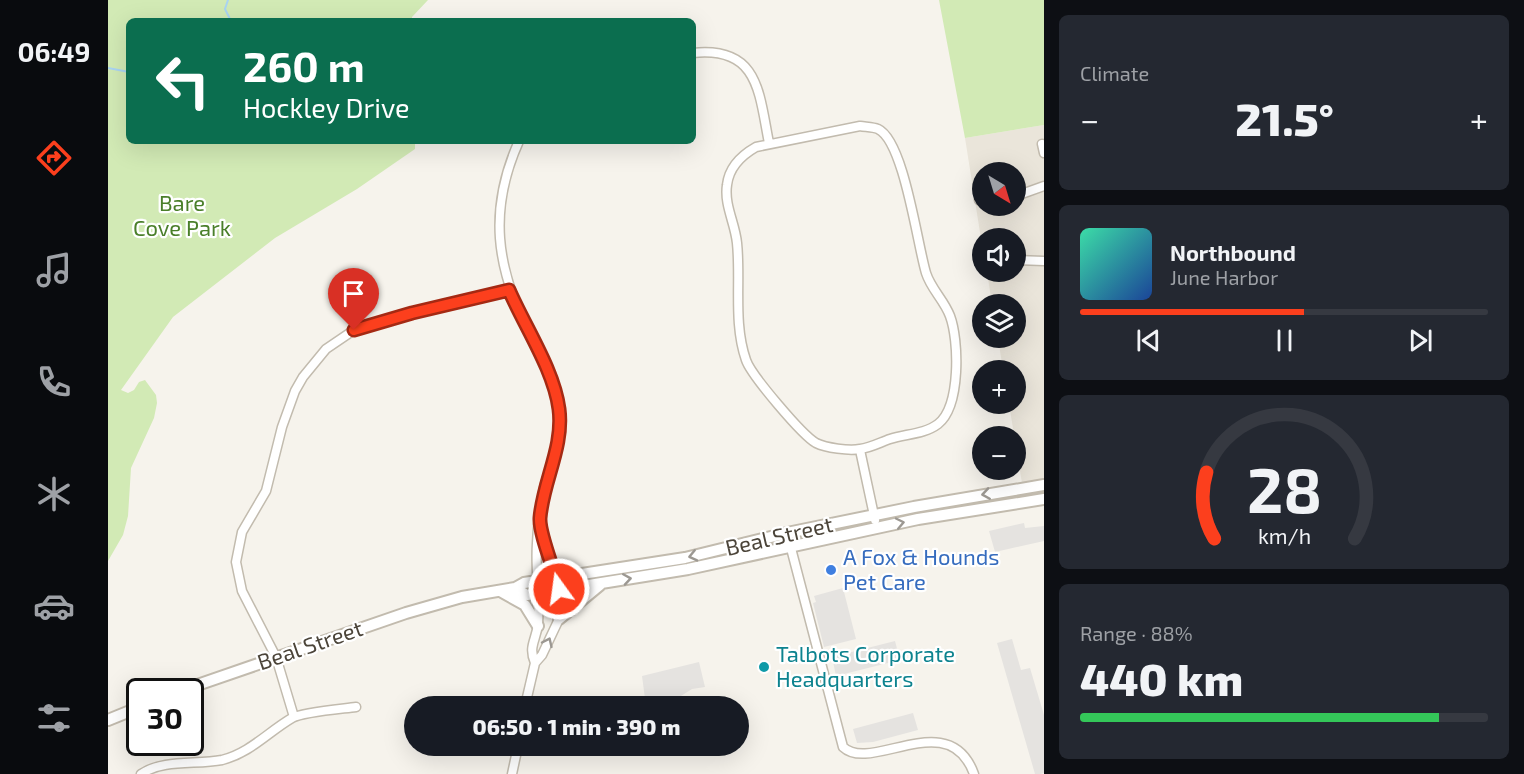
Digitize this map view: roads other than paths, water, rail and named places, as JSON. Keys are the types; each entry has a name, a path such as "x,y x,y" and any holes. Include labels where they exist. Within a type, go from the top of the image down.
{"street":[{"path":"696,53 710,52 731,56 746,67 755,80 769,143"},
{"path":"861,126 879,129 889,138 902,168 915,234 928,281 948,309 955,345 953,391 950,407 944,417 929,428 860,450 816,442 752,372 746,360 739,322 736,238 728,206 727,184 734,167 744,153 769,143 861,126"},
{"path":"518,144 504,179 500,209 501,250 509,290 546,368 559,405 559,434 544,490 537,544 538,626 530,652 535,663"},
{"path":"1026,192 1044,186"},
{"path":"1026,260 1044,261"},
{"path":"294,717 276,657 242,591 237,574 236,552 242,532 266,491 287,409 303,377 326,349 354,330 412,313 509,290"},
{"path":"860,450 877,527"},
{"name":"Beal Street","path":"204,682 406,613 462,597 515,588 524,583 685,558 874,515 1044,485"},
{"name":"Beal Street","path":"515,588 527,595 537,594 688,569 877,527 1044,499"},
{"path":"540,521 557,578 559,619"},
{"path":"787,533 843,747 848,752 859,756 916,745 945,744 961,754 974,774"},
{"path":"527,696 535,663 542,655 559,619 602,583"},
{"path":"500,590 525,605 538,626"},
{"path":"141,774 161,766 204,762 235,755 268,736 294,717 356,707"},
{"path":"108,720 126,713"},
{"path":"512,774 516,756"}],"waterway":[{"path":"228,0 225,9 230,18"},
{"path":"108,68 126,71"}],"place":[{"name":"A Fox & Hounds Pet Care","path":"831,570"},
{"name":"Talbots Corporate Headquarters","path":"764,667"}],"park label":[{"name":"Bare Cove Park","path":"182,216"}]}
